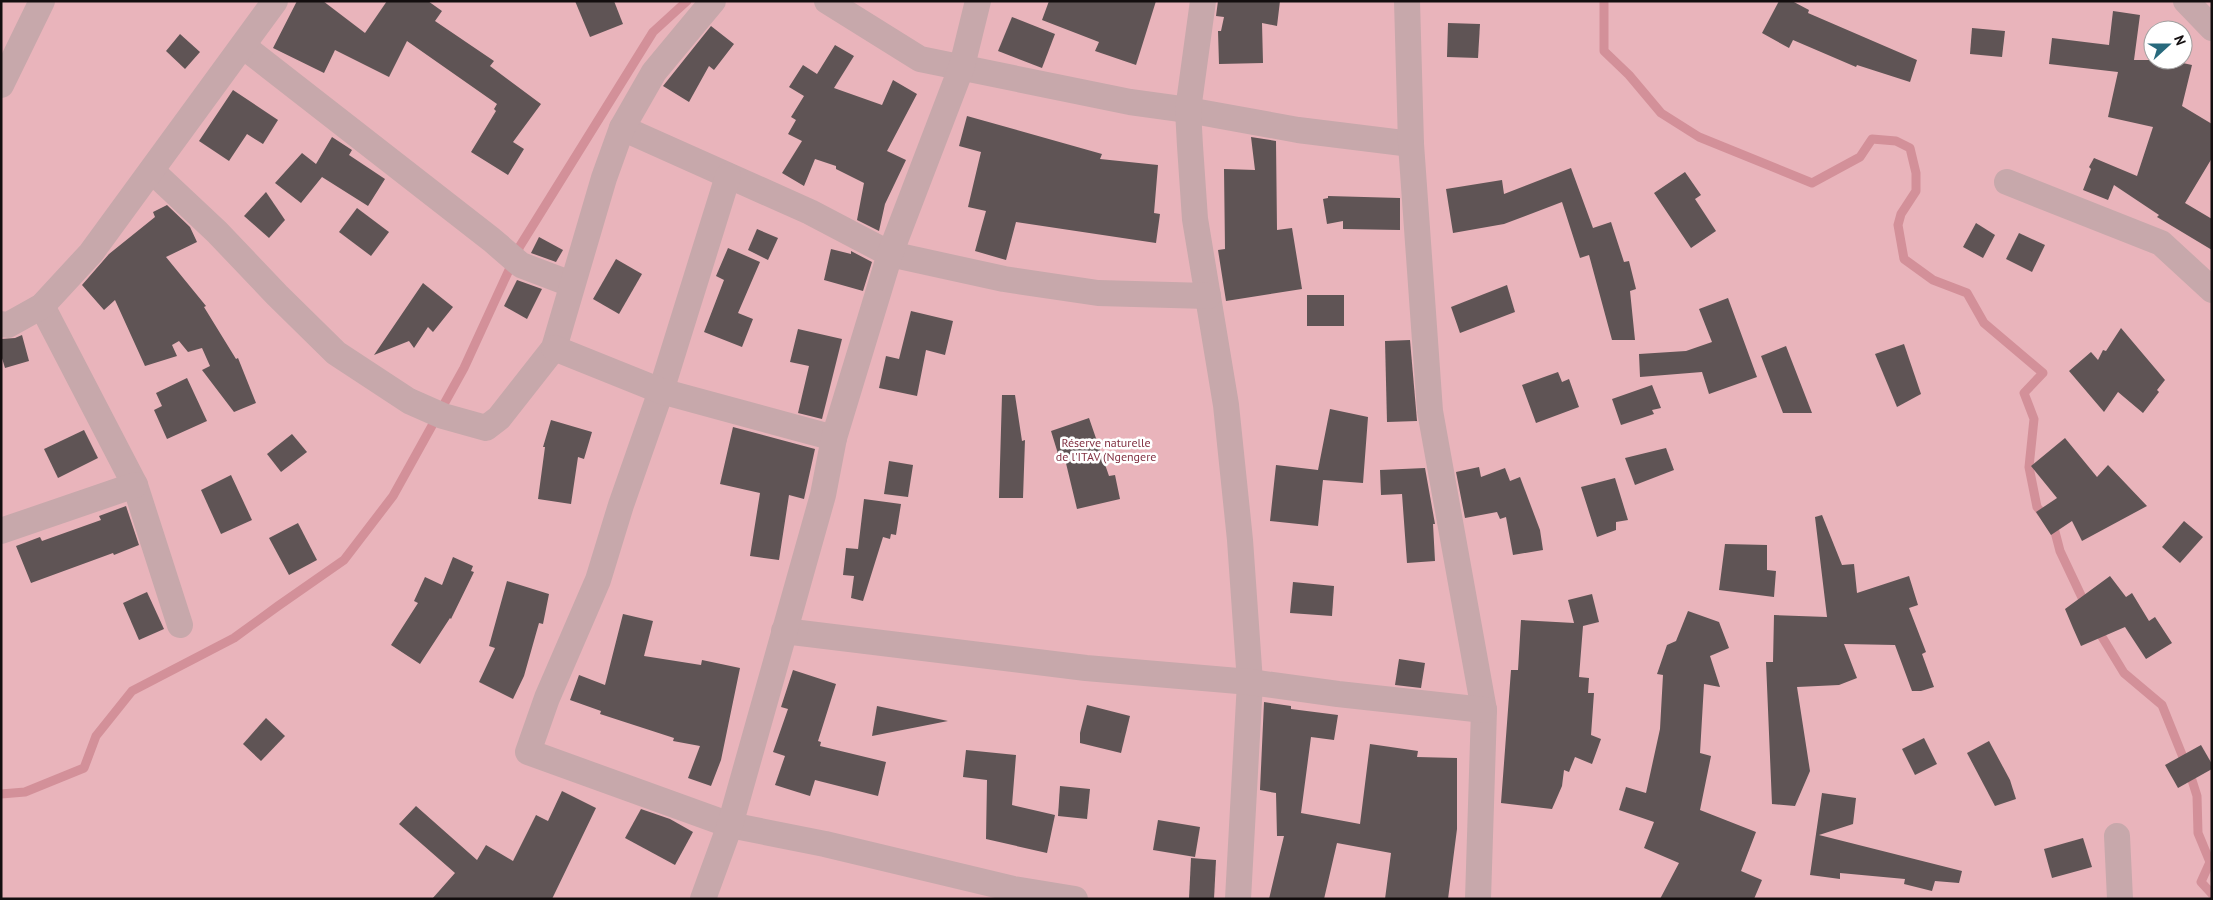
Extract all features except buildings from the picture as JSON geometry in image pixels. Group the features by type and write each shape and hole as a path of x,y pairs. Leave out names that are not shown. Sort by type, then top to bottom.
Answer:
{"street":[{"path":"1,85 42,1"},
{"path":"1,324 8,325 42,306 91,253 275,1"},
{"path":"152,171 217,232 336,353 409,400 443,416 486,428 499,418 554,348 571,284 604,178 622,128 654,72 713,1"},
{"path":"827,1 920,59 962,66 1087,94 1298,130 1411,144"},
{"path":"703,899 730,825 823,496 834,438 890,254 962,66 978,1"},
{"path":"1203,1 1188,110 1195,219 1226,405 1240,540 1250,682 1238,899"},
{"path":"1407,1 1411,144 1430,411 1484,710 1478,899"},
{"path":"2186,1 2212,28"},
{"path":"243,46 492,240 521,265 571,284"},
{"path":"622,128 810,212 890,254 1004,279 1098,293 1208,296"},
{"path":"728,176 661,392 621,505 598,580 548,698 528,752 730,825 825,844 1014,889 1075,899"},
{"path":"2007,182 2161,243 2212,290"},
{"path":"42,306 135,485 180,625"},
{"path":"554,348 661,392 834,438"},
{"path":"1,531 135,485"},
{"path":"784,631 1086,668 1250,682 1484,710"},
{"path":"2117,836 2120,899"}],"green space":[{"name":"Réserve naturelle de l'ITAV (Ngengere","path":"1,1 2212,1 2212,899 1,899"}],"waterway":[{"path":"1,794 25,792 84,768 96,736 132,691 234,638 344,560 393,496 464,368 520,246 653,32 687,1"},
{"path":"1604,1 1604,51 1629,75 1661,113 1699,137 1812,183 1860,157 1872,139 1896,141 1910,148 1916,173 1916,191 1901,214 1898,225 1904,259 1933,280 1967,293 1984,323 2043,373 2024,393 2034,419 2029,467 2037,507 2054,528 2060,551 2086,606"},
{"path":"2096,627 2124,673 2162,705 2197,796 2198,833 2210,862 2201,882 2212,894"}]}
